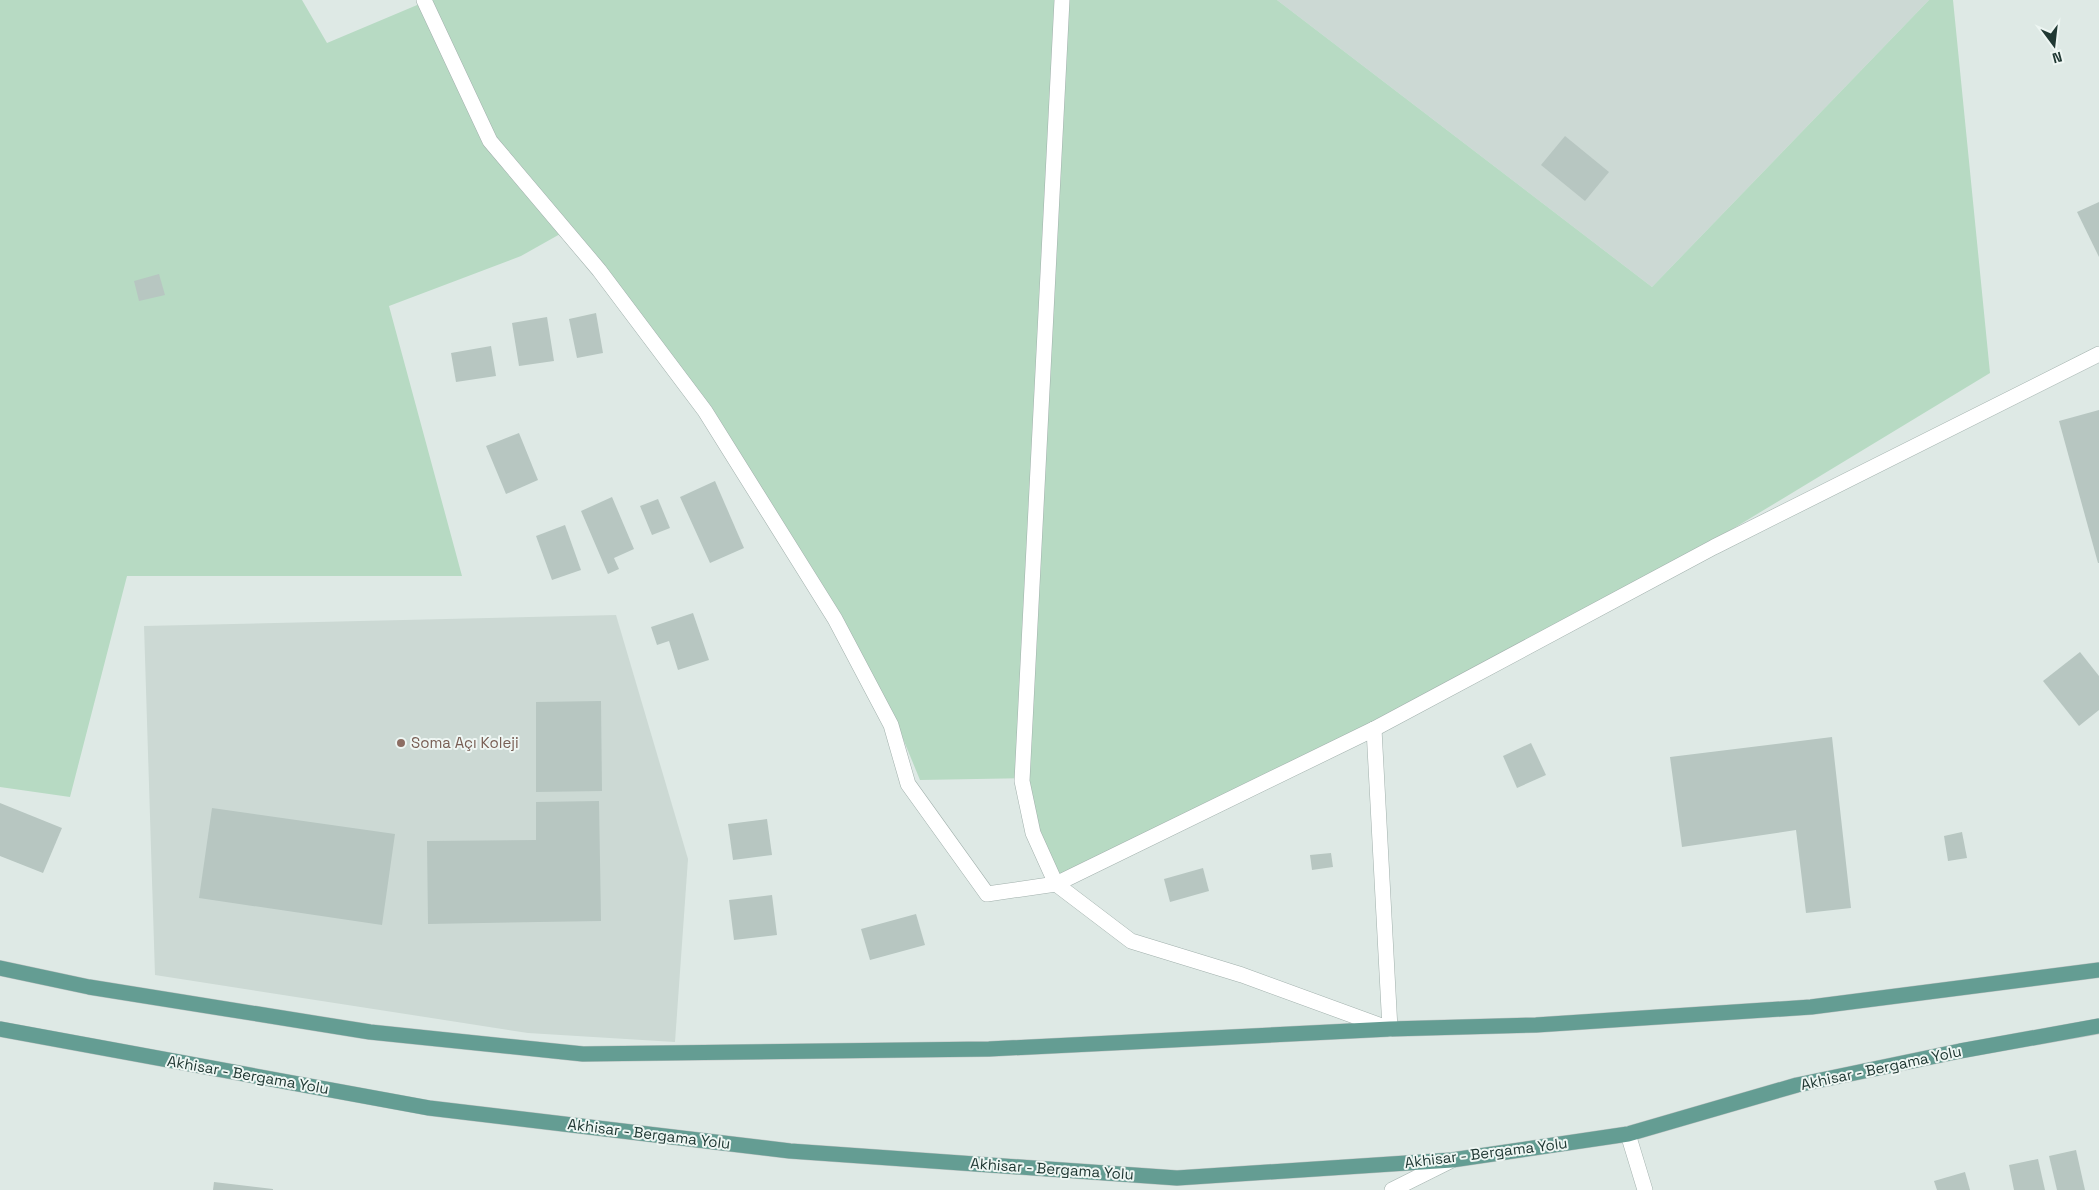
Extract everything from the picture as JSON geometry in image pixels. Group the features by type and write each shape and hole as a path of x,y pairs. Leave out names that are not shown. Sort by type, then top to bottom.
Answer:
{"main road":[{"path":"0,968 89,987 370,1032 584,1054 989,1049 1390,1028 1536,1025 1811,1007 2099,970"},
{"name":"Akhisar - Bergama Yolu","path":"0,1029 429,1108 790,1151 1177,1178 1452,1160 1628,1134 1797,1085 1960,1051 2099,1026"}],"street":[{"path":"424,0 490,141 599,270 705,411 830,610 891,725 908,784 987,894 1056,884 1374,729 1714,547 2099,354"},
{"path":"1062,0 1022,781 1032,833 1056,884 1131,941 1242,975 1390,1028 1374,729"},
{"path":"1628,1134 1645,1190"},
{"path":"1392,1190 1452,1160"}],"shaded area":[{"path":"1277,0 1929,0 1652,287"},
{"name":"Soma Açı Koleji","path":"616,615 688,859 675,1042 528,1033 155,975 144,626"}],"green space":[{"path":"0,0 302,0 327,43 429,0 1277,0 1652,287 1929,0 1953,0 1990,373 1711,542 1370,725 1059,876 1040,830 1029,778 920,780 897,724 840,617 569,229 521,256 389,306 462,576 127,576 70,797 0,787"}],"building":[{"path":"1565,136 1609,172 1585,201 1541,165"},
{"path":"2099,202 2099,257 2077,212"},
{"path":"159,274 165,295 139,301 134,281"},
{"path":"596,313 603,353 577,358 569,319"},
{"path":"547,317 554,361 519,366 512,323"},
{"path":"491,346 496,376 456,382 451,353"},
{"path":"2099,410 2099,563 2098,563 2059,421"},
{"path":"519,433 538,480 506,494 486,446"},
{"path":"715,481 744,548 710,563 680,497"},
{"path":"612,497 634,549 614,558 619,569 608,574 581,511"},
{"path":"658,499 670,528 652,535 640,506"},
{"path":"565,525 581,570 552,580 536,536"},
{"path":"693,613 709,660 678,670 669,641 657,645 651,627"},
{"path":"2080,652 2099,676 2099,710 2079,726 2043,681"},
{"path":"601,701 602,791 536,792 536,702"},
{"path":"1832,737 1851,908 1806,913 1796,830 1682,847 1670,757"},
{"path":"1531,743 1546,775 1517,788 1503,756"},
{"path":"599,801 601,921 428,924 427,841 536,840 536,802"},
{"path":"0,803 62,828 43,873 0,856"},
{"path":"212,808 395,834 382,925 199,898"},
{"path":"767,819 772,855 733,860 728,824"},
{"path":"1962,832 1967,858 1948,861 1944,836"},
{"path":"1331,853 1333,867 1312,870 1310,855"},
{"path":"1203,868 1209,891 1170,902 1164,879"},
{"path":"772,895 777,935 734,940 729,900"},
{"path":"916,914 925,945 870,960 861,929"},
{"path":"2076,1150 2085,1190 2057,1190 2049,1156"},
{"path":"2038,1159 2045,1190 2014,1190 2009,1165"},
{"path":"1965,1172 1970,1190 1937,1190 1934,1181"},
{"path":"214,1182 273,1189 273,1190 213,1190"}],"place":[{"name":"Soma Açı Koleji","path":"401,743"}]}
